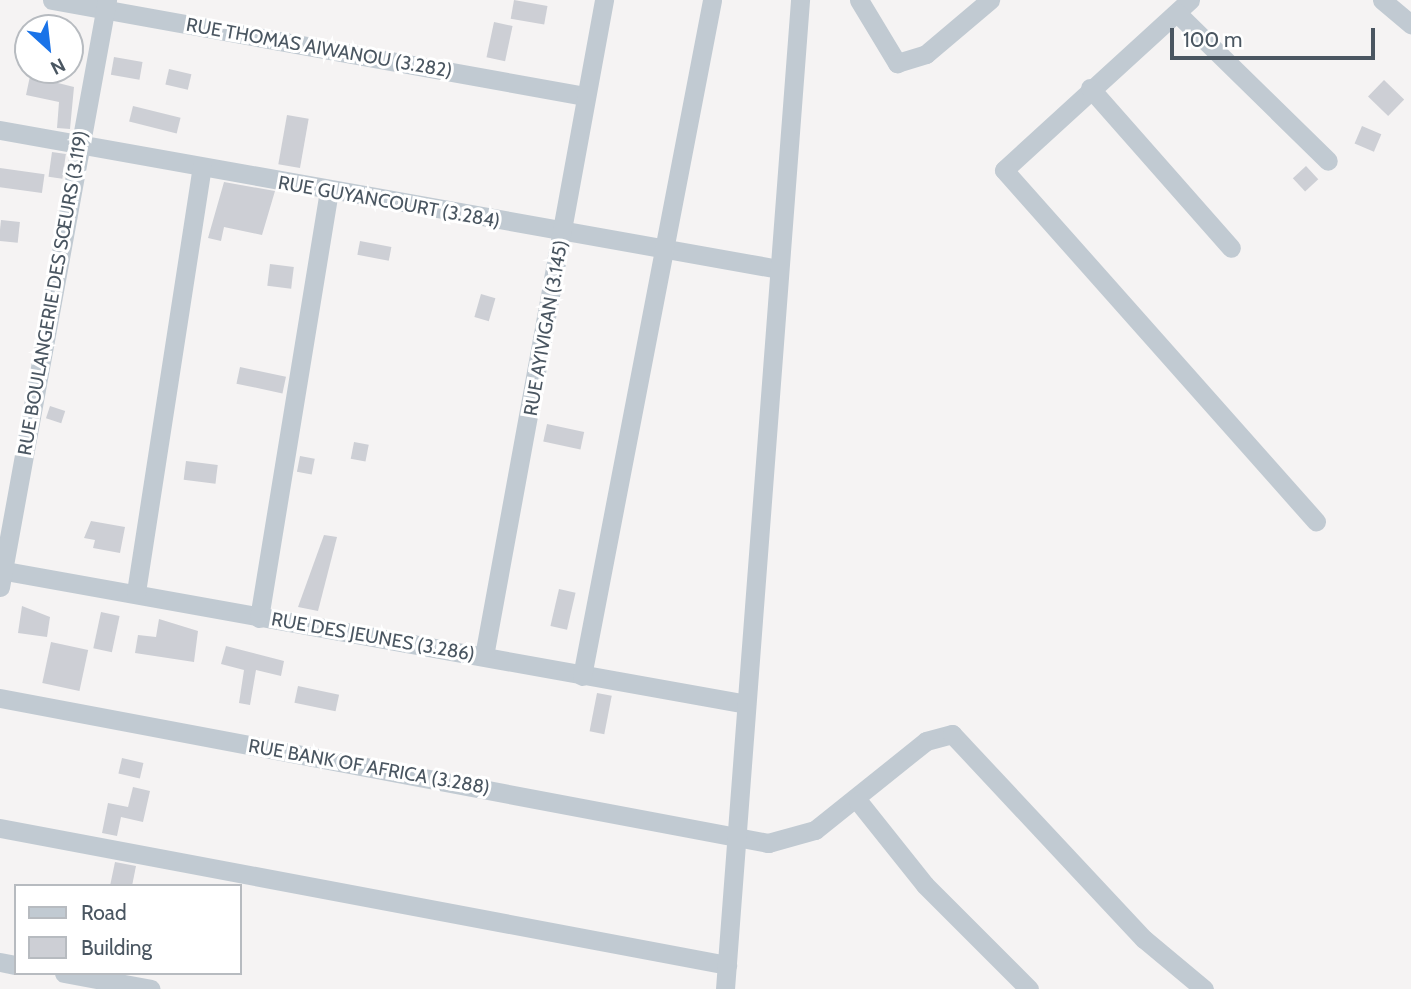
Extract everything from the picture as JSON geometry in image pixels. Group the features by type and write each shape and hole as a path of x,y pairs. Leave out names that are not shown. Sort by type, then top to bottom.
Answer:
{"street":[{"name":"RUE THOMAS AIWANOU (3.282)","path":"52,0 106,5 585,96"},
{"name":"RUE AYIVIGAN (3.145)","path":"484,656 604,0"},
{"path":"582,676 712,0"},
{"path":"725,989 800,0"},
{"path":"859,0 897,63 926,54 990,0"},
{"path":"1382,0 1411,24"},
{"name":"RUE BOULANGERIE DES SŒURS (3.119)","path":"1,576 106,5"},
{"path":"1316,521 1004,170 1090,88 1183,7 1328,160"},
{"path":"1090,88 1231,248"},
{"name":"RUE GUYANCOURT (3.284)","path":"0,130 563,234 779,269"},
{"path":"136,592 202,167"},
{"path":"259,618 329,191"},
{"name":"RUE DES JEUNES (3.286)","path":"1,576 136,592 259,618 746,704"},
{"name":"RUE BANK OF AFRICA (3.288)","path":"0,698 738,833 768,844 790,840 858,801 926,741 952,734 1144,939 1204,989"},
{"path":"858,801 925,885 1029,989"},
{"path":"0,828 727,965"},
{"path":"75,975 151,989"}],"building":[{"path":"514,0 547,6 544,25 511,19"},
{"path":"494,22 513,26 505,61 487,57"},
{"path":"114,57 143,62 139,80 111,75"},
{"path":"169,69 191,74 188,90 165,85"},
{"path":"1384,80 1404,99 1388,116 1368,97"},
{"path":"28,84 62,84 74,87 70,129 57,128 59,102 26,95"},
{"path":"133,106 181,118 177,133 129,122"},
{"path":"287,115 309,119 300,168 278,164"},
{"path":"1362,126 1381,134 1374,152 1355,143"},
{"path":"52,152 66,154 62,179 49,177"},
{"path":"1306,166 1318,179 1305,191 1293,178"},
{"path":"0,168 45,174 42,193 0,187"},
{"path":"224,182 275,191 262,235 224,227 221,241 208,238"},
{"path":"1,220 20,222 18,243 0,241"},
{"path":"360,241 391,247 389,261 357,255"},
{"path":"270,264 294,267 291,289 267,286"},
{"path":"481,294 495,298 489,321 474,317"},
{"path":"240,367 286,377 282,393 236,384"},
{"path":"50,406 65,411 61,423 46,418"},
{"path":"547,424 584,432 580,450 543,442"},
{"path":"354,442 369,445 365,462 351,459"},
{"path":"300,456 315,459 312,475 297,472"},
{"path":"186,461 218,465 215,484 184,480"},
{"path":"91,521 125,527 120,553 93,548 95,540 84,538"},
{"path":"324,535 337,537 318,611 298,607"},
{"path":"559,589 576,593 567,630 550,626"},
{"path":"22,606 50,617 47,637 18,633"},
{"path":"101,612 120,616 112,652 93,648"},
{"path":"159,619 198,631 194,662 135,653 138,635 156,637"},
{"path":"51,642 88,650 79,691 42,683"},
{"path":"226,646 284,661 281,676 256,670 250,705 239,703 244,670 221,664"},
{"path":"298,686 339,695 336,711 294,703"},
{"path":"597,693 612,696 604,734 590,731"},
{"path":"122,758 143,763 140,779 118,774"},
{"path":"133,787 150,791 143,822 121,817 117,836 102,833 108,803 128,807"},
{"path":"115,862 136,866 132,884 110,884"}]}
